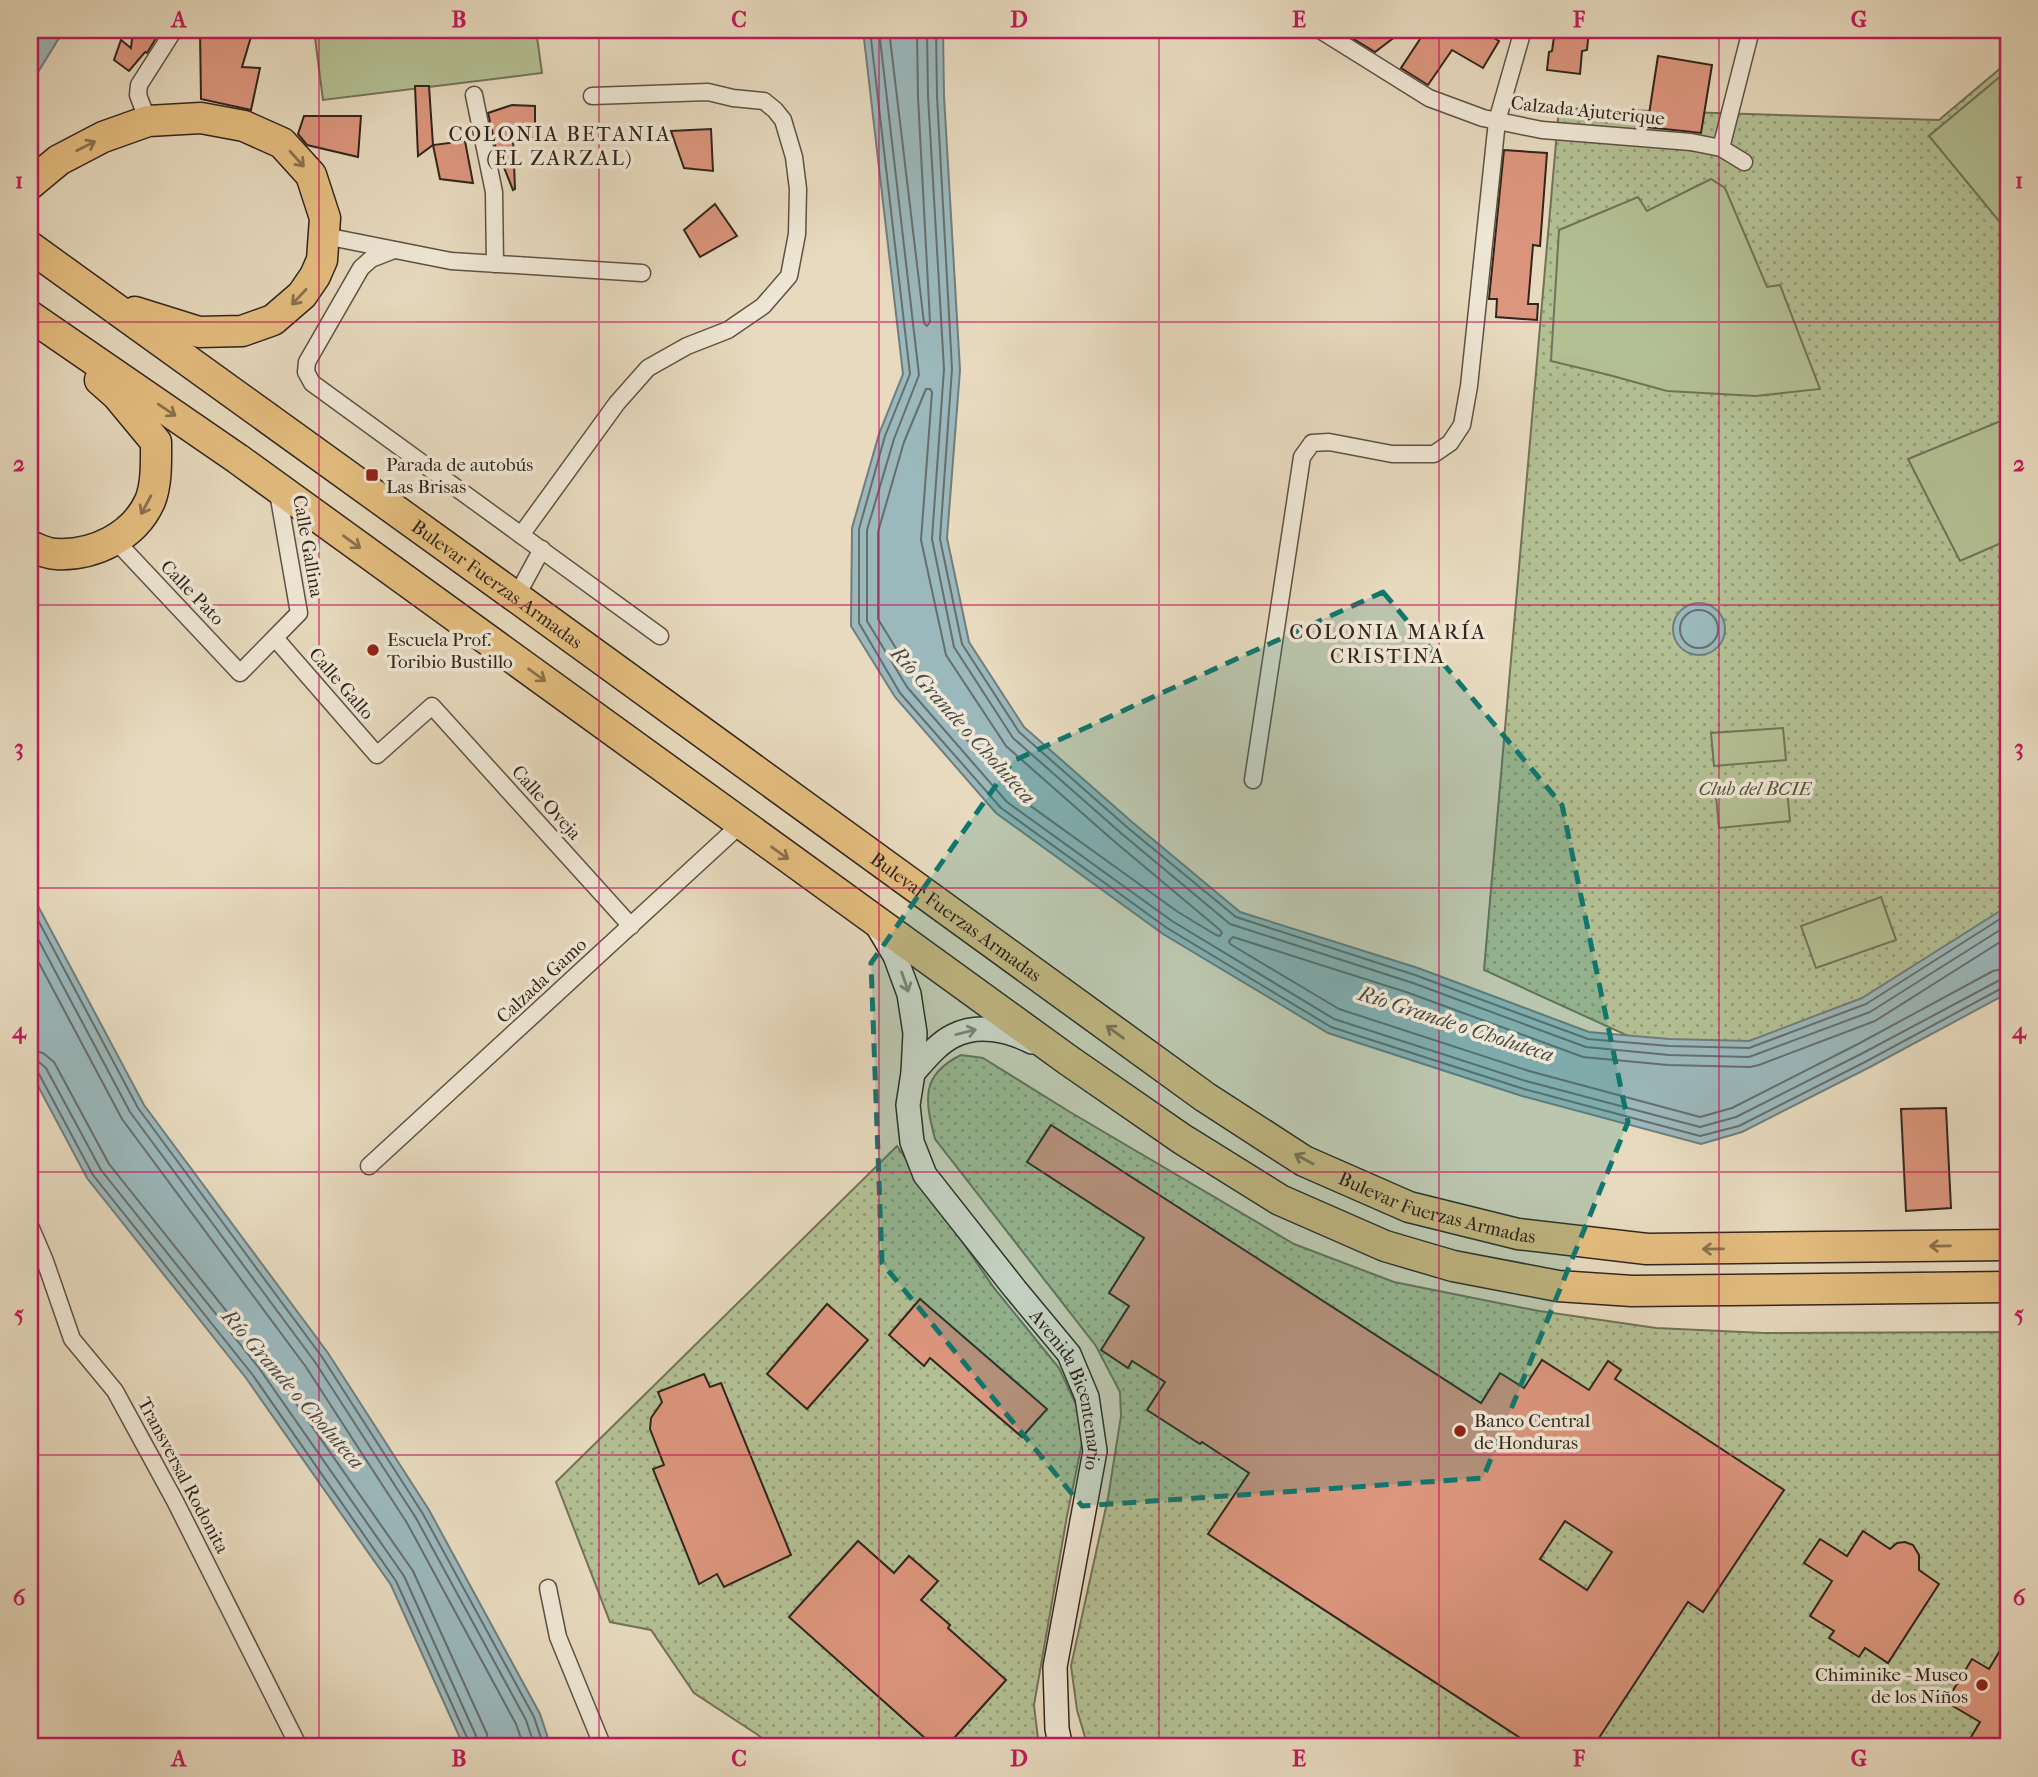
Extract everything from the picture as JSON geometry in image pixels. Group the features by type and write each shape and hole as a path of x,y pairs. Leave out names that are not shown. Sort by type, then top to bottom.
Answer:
{"highway":[{"path":"30,184 58,159 103,137 148,121 201,118 244,126 282,143 311,175 325,218 322,260 302,295 273,320 242,331 199,331 111,304"},
{"name":"Bulevar Fuerzas Armadas","path":"32,248 1205,1097 1304,1161 1409,1207 1518,1234 1647,1249 2008,1245"},
{"path":"30,316 277,487 1068,1060 1182,1139 1280,1200 1385,1246 1453,1266 1558,1286 1632,1291 2007,1287"},
{"path":"30,322 117,395 156,442 156,469 150,501 134,524 115,540 87,552 64,554 53,554 30,546"}],"street":[{"path":"148,121 138,95 139,85 174,30"},
{"name":"Calzada Ajuterique","path":"1320,30 1429,98 1483,118 1542,130 1691,142 1721,148 1744,162"},
{"path":"1253,780 1302,457 1312,443 1329,442 1392,454 1434,454 1450,443 1462,425 1469,386 1497,121 1523,30"},
{"path":"1721,148 1751,30"},
{"path":"521,535 617,403 648,368 687,346 728,330 763,306 789,276 797,234 798,189 794,157 783,121 764,101 708,92 592,96"},
{"path":"474,95 494,192 495,264"},
{"path":"325,236 451,261 642,273"},
{"path":"394,250 371,259 360,268 307,362 306,372 312,383 660,636"},
{"name":"Calle Gallina","path":"240,673 299,613 277,487"},
{"name":"Calle Pato","path":"115,540 240,673"},
{"path":"516,597 542,550"},
{"name":"Calle Gallo","path":"275,638 377,755 432,706"},
{"name":"Calle Oveja","path":"432,706 631,926"},
{"name":"Calzada Gamo","path":"369,1166 741,824"},
{"name":"Avenida Bicentenario","path":"874,922 895,956 909,994 915,1033 908,1105 912,1142 925,1175 1014,1289 1069,1354 1087,1397 1094,1451 1055,1667 1061,1747"},
{"path":"913,1073 934,1050 953,1036 976,1030 999,1030 1020,1036 1068,1060"},
{"name":"Transversal Rodonita","path":"30,1226 72,1339 115,1391 175,1501 299,1747"},
{"path":"548,1588 558,1637 603,1747"}],"highlighted area":[{"path":"1383,592 1562,805 1628,1122 1483,1478 1082,1506 882,1263 871,963 1013,761"}],"green space":[{"path":"314,30 536,30 542,73 323,100"},
{"name":"Club del BCIE","path":"2008,62 2008,930 1866,1019 1672,1056 1484,970 1559,108 1939,120"},
{"path":"2008,70 2008,232 1929,136"},
{"path":"1711,179 1725,188 1767,287 1780,285 1820,389 1756,396 1667,391 1551,361 1559,230 1638,197 1647,211"},
{"path":"2008,418 2008,540 1960,561 1908,459"},
{"path":"1783,728 1786,760 1714,766 1711,733"},
{"path":"1787,789 1790,821 1719,828 1716,796"},
{"path":"1881,897 1896,940 1816,968 1801,926"},
{"path":"961,1055 983,1058 1294,1244 1394,1282 1539,1311 1656,1328 1764,1333 2008,1332 2008,1747 1088,1747 1077,1710 1071,1666 1108,1498 1121,1416 1120,1392 1096,1346 935,1139 928,1101 932,1080 938,1071"},
{"path":"897,1146 994,1288 1059,1368 1079,1411 1082,1443 1034,1705 1039,1747 946,1747 1006,1680 969,1647 936,1641 950,1625 921,1600 937,1581 909,1556 894,1573 858,1541 790,1617 935,1747 773,1747 694,1693 651,1630 610,1622 556,1482"}],"water":[{"path":"30,30 64,30 30,85"},
{"name":"Río Grande o Choluteca","path":"863,30 943,30 944,96 960,370 947,538 969,642 1024,727 1132,822 1240,912 1418,968 1589,1032 1669,1039 1749,1041 1862,998 2008,906 2008,993 1742,1132 1701,1144 1522,1096 1328,1033 1163,934 996,813 895,697 851,626 852,528 879,434 903,374"},
{"path":"1699,603 1709,605 1717,611 1723,619 1723,639 1717,647 1709,653 1699,655 1689,653 1681,647 1675,639 1673,629 1675,619 1681,611 1689,605"},
{"name":"Río Grande o Choluteca","path":"30,891 144,1105 328,1353 429,1510 540,1714 551,1747 464,1747 391,1585 246,1378 87,1178 30,1071"}],"building":[{"path":"133,30 161,30 147,53 145,52 129,71 114,60 121,40 131,48"},
{"path":"200,30 253,30 242,67 260,68 251,110 201,99"},
{"path":"1339,30 1404,30 1375,52"},
{"path":"1426,30 1480,30 1499,41 1483,68 1452,50 1428,85 1401,68"},
{"path":"1555,30 1589,30 1587,50 1582,51 1580,74 1547,70"},
{"path":"1658,56 1712,65 1701,133 1647,127"},
{"path":"415,86 429,86 433,145 418,156"},
{"path":"512,105 535,106 535,138 513,137 513,190 495,145 488,113"},
{"path":"304,116 361,116 358,157 307,145 298,134"},
{"path":"711,129 713,171 684,168 671,131"},
{"path":"465,141 473,183 440,179 433,145"},
{"path":"1504,150 1547,153 1540,246 1533,245 1528,304 1538,304 1537,320 1496,317 1497,299 1489,299"},
{"path":"715,204 737,236 700,257 684,230"},
{"path":"1946,1108 1951,1208 1906,1211 1901,1109"},
{"name":"Banco Central de Honduras","path":"1051,1125 1481,1403 1500,1373 1524,1388 1542,1360 1589,1390 1608,1361 1621,1370 1615,1379 1784,1490 1703,1612 1688,1602 1593,1747 1534,1747 1208,1534 1249,1473 1147,1410 1165,1382 1132,1361 1128,1368 1101,1350 1129,1306 1109,1293 1144,1238 1027,1162","holes":["1565,1521 1612,1552 1587,1590 1540,1559"]},
{"path":"920,1299 1047,1409 1022,1437 930,1358 924,1366 889,1335"},
{"path":"827,1304 868,1340 807,1409 767,1374"},
{"path":"704,1374 710,1387 721,1383 791,1555 724,1587 717,1574 699,1584 653,1469 664,1465 650,1429 651,1418 662,1402 658,1392"},
{"path":"1863,1531 1890,1549 1897,1543 1913,1545 1919,1555 1919,1570 1939,1584 1888,1663 1865,1648 1859,1657 1829,1638 1834,1631 1810,1616 1832,1581 1804,1563 1820,1539 1847,1556"},
{"path":"858,1541 894,1573 909,1556 938,1581 921,1600 1006,1680 946,1747 935,1747 789,1617"},
{"name":"Chiminike - Museo de los Niños","path":"2008,1637 2008,1747 1965,1747 1980,1722 1946,1702 1972,1659 1989,1669"}],"place":[{"name":"Parada de autobús Las Brisas","path":"372,475"},
{"name":"Escuela Prof. Toribio Bustillo","path":"373,650"},
{"name":"Banco Central de Honduras","path":"1460,1431"},
{"name":"Chiminike - Museo de los Niños","path":"1982,1685"}],"district":[{"name":"COLONIA BETANIA (EL ZARZAL)","path":"560,146"},
{"name":"COLONIA MARÍA CRISTINA","path":"1388,644"}]}
